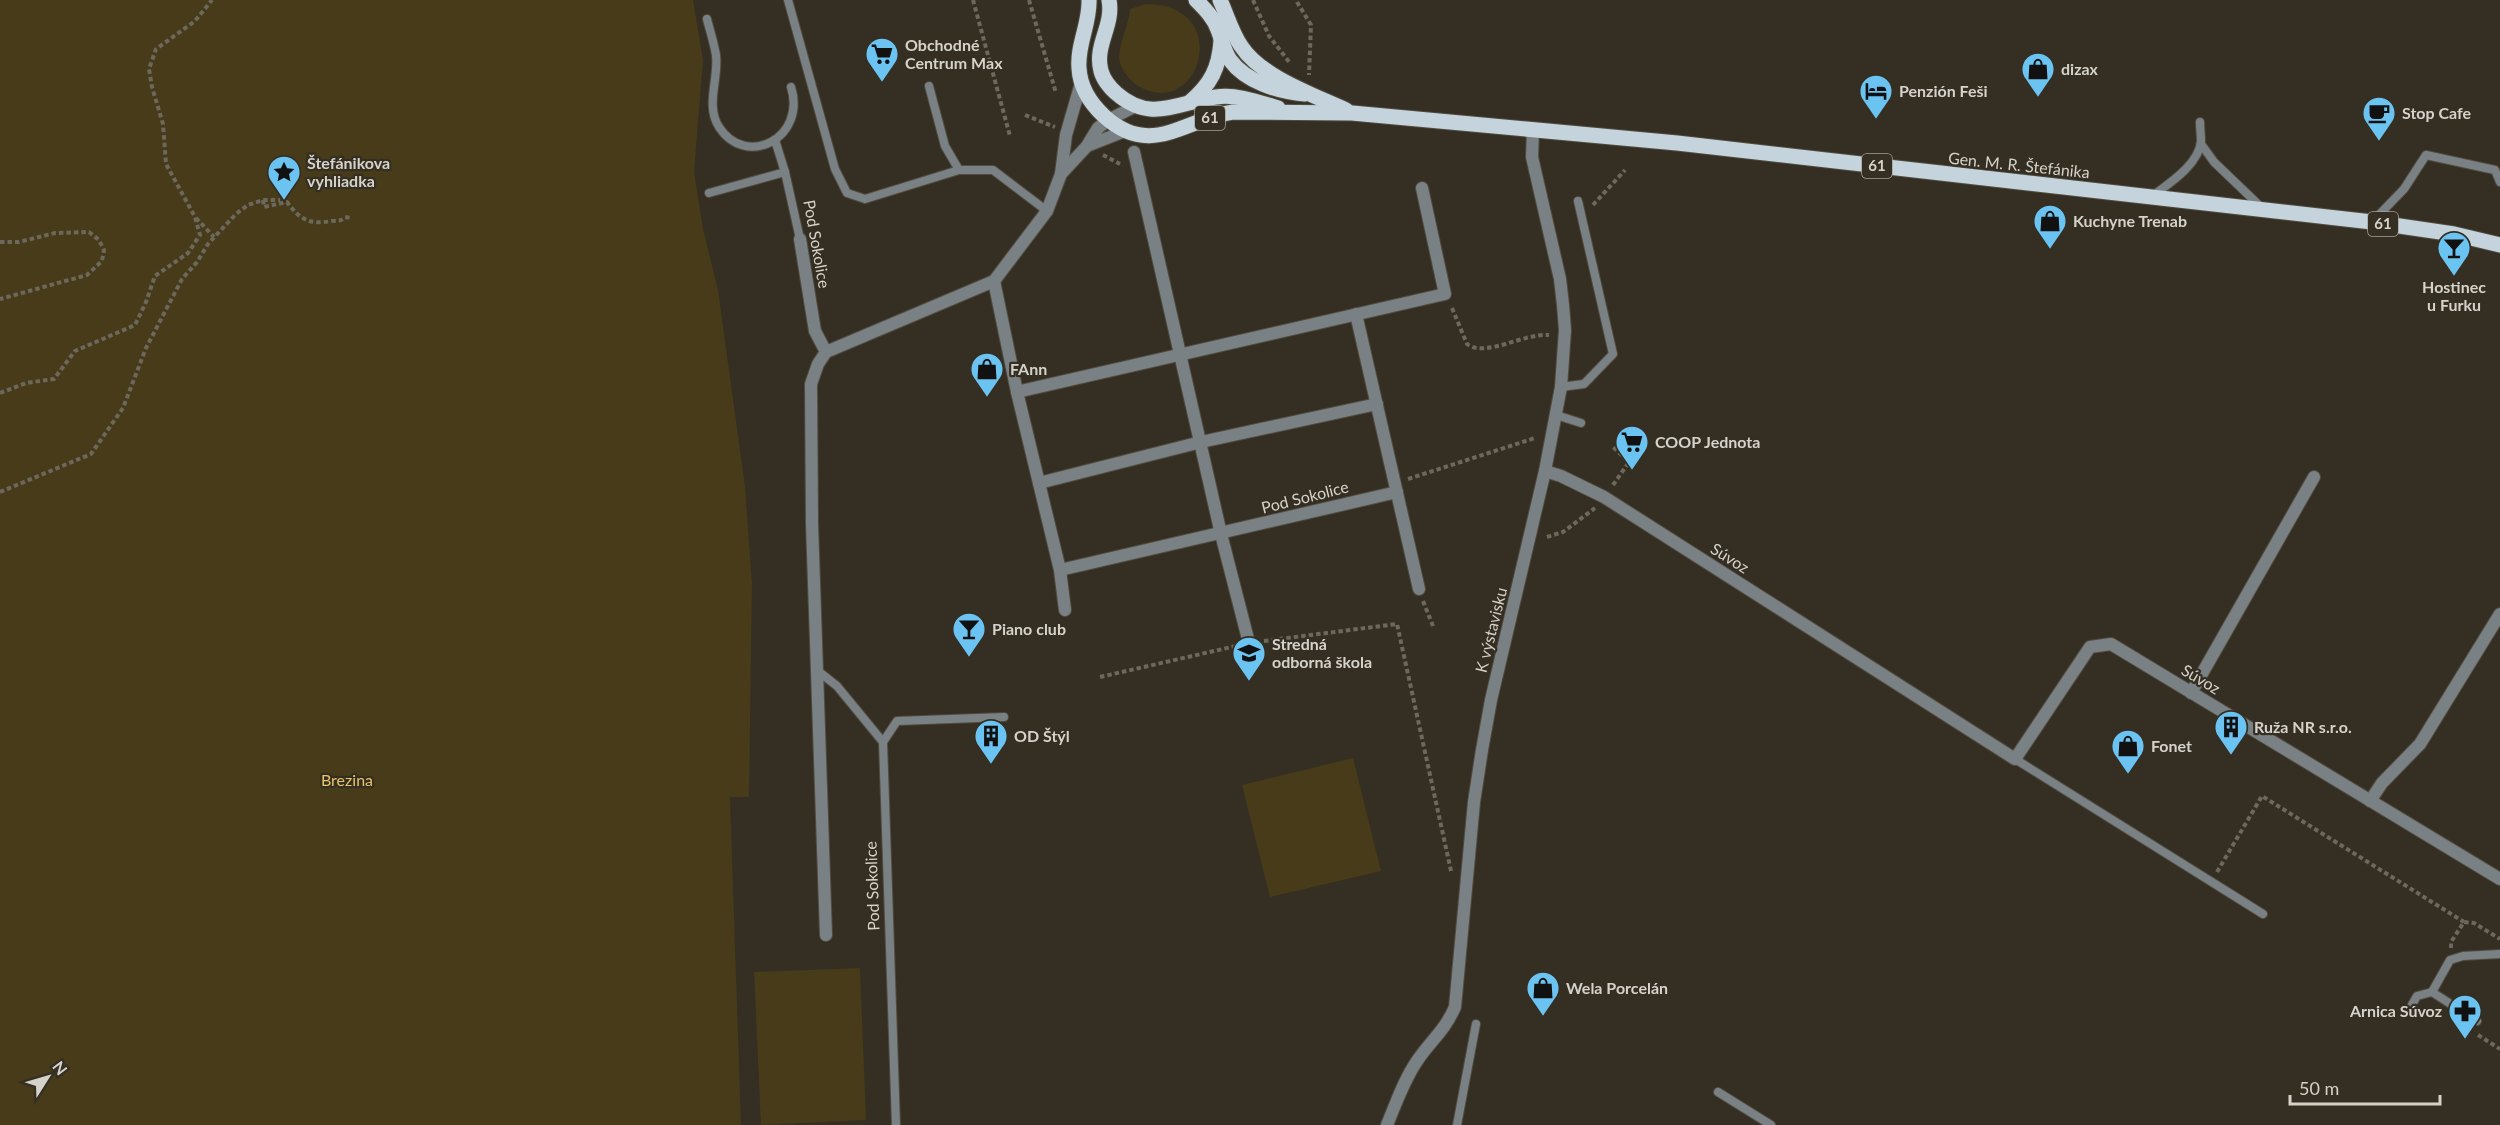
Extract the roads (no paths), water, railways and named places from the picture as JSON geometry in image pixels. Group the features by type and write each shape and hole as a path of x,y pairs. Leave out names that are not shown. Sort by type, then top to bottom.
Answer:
{"main road":[{"name":"61","path":"1089,0 1089,12 1079,58 1081,83 1096,109 1108,120 1125,130 1138,134 1156,135 1174,132 1217,114 1233,112 1352,113 1533,130"},
{"name":"61","path":"1196,0 1208,11 1218,27 1221,42 1230,60 1240,70 1260,83 1285,93 1314,95"},
{"name":"61","path":"1187,104 1204,90 1219,64 1221,42 1219,0"},
{"name":"61","path":"1219,0 1240,45 1253,61 1267,71 1352,113"},
{"name":"61","path":"1085,32 1096,16 1111,1"},
{"name":"61","path":"1111,1 1111,16 1102,39 1099,56 1102,73 1111,88 1124,100 1153,110 1171,109 1216,97 1239,97 1299,113"},
{"name":"Gen. M. R. Štefánika","path":"1533,130 1677,143 2372,222 2454,234 2500,244"}],"street":[{"path":"826,935 812,524 811,384 818,364 826,352 994,281 1047,211 1061,174 1066,135 1081,83"},
{"path":"1061,174 1087,146 1098,128 1108,120 1136,106"},
{"path":"1087,146 1125,130"},
{"name":"K výstavisku","path":"1387,1125 1409,1075 1418,1060 1448,1024 1455,1007 1474,802 1482,750 1491,700 1545,471 1561,387 1565,330 1562,296 1532,157 1533,130"},
{"path":"1134,152 1221,534 1249,643"},
{"path":"1017,392 1445,294 1422,188"},
{"name":"Pod Sokolice","path":"800,239 815,331 826,352"},
{"path":"994,281 1017,392 1060,570 1065,610"},
{"path":"1356,314 1419,589"},
{"path":"1039,483 1201,442 1377,404"},
{"name":"Súvoz","path":"1545,471 1562,476 1604,497 2015,759 2090,647 2111,644 2500,879"},
{"path":"2191,693 2314,477"},
{"name":"Pod Sokolice","path":"1060,570 1221,534 1396,487"},
{"path":"2370,801 2382,783 2420,744 2500,614"}],"lane":[{"path":"788,0 835,169 847,193 865,199 960,170 993,170 1047,211"},
{"path":"707,19 716,54 712,106 718,127 734,141 755,146 775,140 789,126 793,116 795,106 791,87"},
{"path":"929,86 945,146 960,170"},
{"path":"2151,197 2183,173 2201,144 2200,122"},
{"name":"Pod Sokolice","path":"775,140 785,172 800,239"},
{"path":"2201,144 2218,166 2265,210"},
{"path":"2372,222 2404,189 2426,155 2495,170 2500,182"},
{"path":"709,193 785,172"},
{"path":"1561,387 1584,384 1613,354 1578,201"},
{"path":"1556,415 1581,423"},
{"path":"818,671 837,686 883,742 897,721 1004,717"},
{"name":"Pod Sokolice","path":"883,742 896,1125"},
{"name":"Súvoz","path":"2015,759 2263,914"},
{"path":"2409,1010 2417,996 2432,992 2450,960 2463,956 2500,954"},
{"path":"2432,992 2477,1021"},
{"path":"1457,1125 1476,1024"},
{"path":"1718,1092 1771,1125"}],"place":[{"name":"Obchodné Centrum Max","path":"882,83"},
{"name":"dizax","path":"2038,98"},
{"name":"Penzión Feši","path":"1876,120"},
{"name":"Stop Cafe","path":"2379,142"},
{"name":"Štefánikova vyhliadka","path":"284,201"},
{"name":"Kuchyne Trenab","path":"2050,250"},
{"name":"Hostinec u Furku","path":"2454,277"},
{"name":"FAnn","path":"987,398"},
{"name":"COOP Jednota","path":"1632,471"},
{"name":"Piano club","path":"969,658"},
{"name":"Stredná odborná škola","path":"1249,682"},
{"name":"Ruža NR s.r.o.","path":"2231,756"},
{"name":"OD Štýl","path":"991,765"},
{"name":"Fonet","path":"2128,775"},
{"name":"Wela Porcelán","path":"1543,1017"},
{"name":"Arnica Súvoz","path":"2465,1040"}],"park label":[{"name":"Brezina","path":"347,780"}]}
